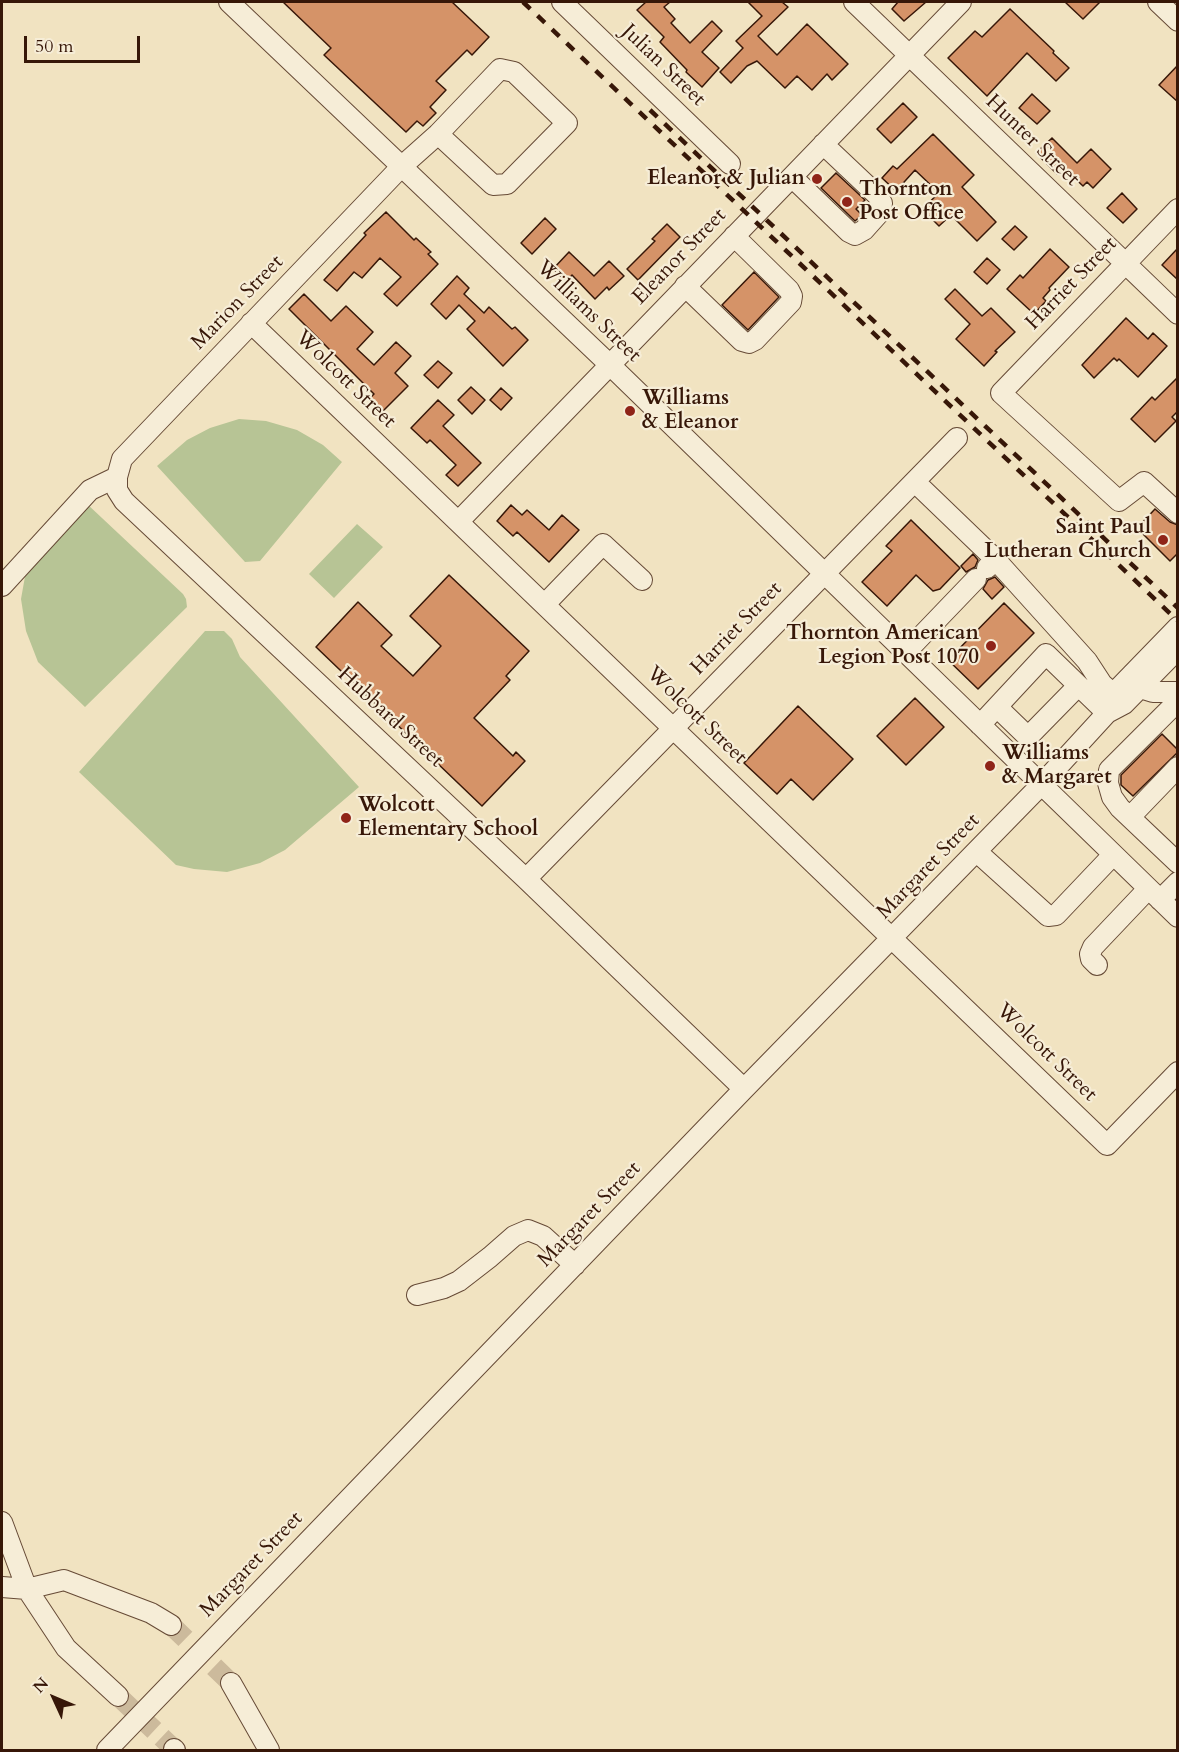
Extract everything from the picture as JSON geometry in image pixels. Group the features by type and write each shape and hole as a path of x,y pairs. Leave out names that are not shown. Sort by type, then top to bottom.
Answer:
{"street":[{"name":"Williams Street","path":"229,2 609,364 1178,917"},
{"name":"Julian Street","path":"562,2 730,164"},
{"name":"Hunter Street","path":"854,2 1178,314"},
{"name":"Eleanor Street","path":"459,521 961,2"},
{"path":"1158,2 1178,21"},
{"name":"Marion Street","path":"117,477 122,459 401,167 438,134 500,69 514,72 567,123 507,184 493,185 438,134"},
{"path":"792,177 849,232 855,234 864,230 881,211 882,203 878,195 823,144"},
{"name":"Harriet Street","path":"1178,209 1001,393 1119,501 1143,482 1178,513"},
{"path":"685,286 742,341 749,343 755,340 791,302 792,296 789,290 734,236"},
{"name":"Wolcott Street","path":"252,323 1107,1145 1178,1072"},
{"name":"Harriet Street","path":"526,879 957,438"},
{"path":"2,586 90,490 117,477"},
{"name":"Hubbard Street","path":"117,477 117,490 124,501 526,879 744,1089"},
{"path":"915,482 986,568 1087,661 1102,684 1119,699"},
{"path":"545,604 603,544 642,580"},
{"path":"906,653 986,568"},
{"name":"Margaret Street","path":"107,1750 744,1089 1041,785 1107,713 1178,627"},
{"path":"980,725 1046,654 1107,713"},
{"path":"1172,654 1177,695 1109,770 1108,783 1112,797 1178,863"},
{"name":"Margaret Street","path":"1119,699 1140,688 1172,654"},
{"path":"997,707 1028,737 1078,686"},
{"path":"1140,688 1177,695"},
{"path":"1130,817 1178,767"},
{"path":"977,852 1048,916 1056,915 1113,855"},
{"path":"1097,965 1091,959 1090,954 1093,947 1154,894 1178,882"},
{"path":"417,1295 444,1288 459,1281 514,1236 528,1230 543,1236 575,1265"},
{"path":"2,1522 27,1589 66,1648 118,1696"},
{"path":"2,1587 27,1589 64,1580 151,1613 171,1624"},
{"path":"231,1683 269,1750"}],"green space":[{"path":"239,419 266,421 297,430 323,445 342,462 260,561 245,562 157,466 187,440 210,428"},
{"path":"86,503 183,594 187,607 85,707 38,662 26,631 21,599 26,571"},
{"path":"357,524 383,547 334,598 309,574"},
{"path":"205,631 224,631 232,639 240,657 359,787 285,850 260,863 227,872 176,865 79,772"}],"building":[{"path":"283,2 452,2 489,37 472,55 467,50 436,81 446,90 430,107 436,113 423,126 417,121 406,132 324,55 331,48"},
{"path":"646,2 670,2 664,7 675,19 671,23 690,43 712,21 722,31 702,52 719,68 702,87 660,42 664,37 637,10"},
{"path":"748,2 782,2 788,7 758,36 777,55 807,24 848,64 832,80 827,74 812,90 797,76 785,88 757,61 747,66 731,83 720,72 743,48 736,41 762,16"},
{"path":"898,2 926,2 904,21 892,9"},
{"path":"1065,2 1100,2 1083,19"},
{"path":"1010,9 1069,68 1056,81 1027,53 987,96 948,58 975,31 982,37"},
{"path":"1178,65 1178,102 1159,85"},
{"path":"1032,94 1050,111 1037,124 1019,108"},
{"path":"903,103 917,117 891,143 877,129"},
{"path":"933,134 974,175 962,187 996,222 977,241 951,215 939,226 922,209 939,193 915,170 896,191 882,178 893,166 897,169"},
{"path":"1052,138 1077,163 1091,149 1111,169 1093,188 1087,182 1083,186 1063,167 1057,174 1036,153"},
{"name":"Thornton Post Office","path":"836,173 865,200 856,209 862,215 855,221 821,188"},
{"path":"1122,193 1137,209 1123,223 1107,208"},
{"path":"386,212 414,240 416,238 431,252 428,254 438,264 397,306 384,294 401,277 380,258 362,278 354,272 337,291 324,280 366,235 364,233"},
{"path":"545,218 556,229 532,254 521,243"},
{"path":"667,224 680,237 638,280 627,269 655,241 652,239"},
{"path":"1015,226 1027,237 1014,250 1002,239"},
{"path":"1178,248 1178,280 1162,265"},
{"path":"1050,249 1069,267 1049,288 1050,290 1043,298 1046,301 1034,314 1007,289 1020,275 1023,278"},
{"path":"569,252 594,276 609,261 624,276 609,290 607,287 595,299 572,275 567,282 553,269"},
{"path":"987,258 1000,270 987,284 974,272"},
{"path":"754,272 779,297 748,330 722,305"},
{"path":"457,276 469,288 464,294 484,313 489,307 512,329 515,327 528,340 503,366 467,329 475,321 459,305 446,319 431,304"},
{"path":"955,289 982,316 991,308 1015,332 995,351 997,352 984,366 956,339 970,324 945,299"},
{"path":"304,294 331,321 346,306 373,332 357,349 374,365 396,342 411,356 395,373 408,386 382,412 369,399 374,394 289,309"},
{"path":"1126,318 1148,339 1153,333 1167,346 1138,377 1119,359 1117,361 1114,358 1094,378 1082,365"},
{"path":"438,361 452,373 438,388 424,375"},
{"path":"1178,377 1178,411 1172,417 1176,421 1155,442 1131,419 1152,397 1155,400"},
{"path":"471,387 485,400 472,414 458,400"},
{"path":"501,388 512,398 501,410 490,400"},
{"path":"438,400 454,415 443,426 481,463 458,486 446,475 456,465 430,440 427,443 411,428"},
{"path":"511,505 522,515 527,510 549,530 562,515 579,530 549,562 517,532 513,536 497,521"},
{"name":"Saint Paul Lutheran Church","path":"1155,509 1170,522 1178,525 1178,553 1170,561 1137,528"},
{"path":"911,520 960,568 940,589 933,591 916,575 887,606 862,582 892,551 886,546"},
{"path":"973,554 978,560 975,567 966,572 961,566"},
{"path":"449,575 529,651 506,676 510,680 474,718 513,756 516,752 525,761 482,806 316,647 358,602 392,635 381,646 413,676 441,646 410,616"},
{"path":"995,577 1004,587 992,599 983,589 988,580"},
{"name":"Thornton American Legion Post 1070","path":"1004,603 1034,633 978,689 948,660"},
{"path":"915,698 944,727 906,765 877,736"},
{"path":"798,706 853,759 813,800 791,779 777,794 744,763"},
{"path":"1162,734 1178,752 1133,796 1121,785 1121,775"}],"tunnel":[{"path":"171,1625 231,1683"},
{"path":"118,1696 174,1749"}],"railway":[{"path":"523,2 1178,621"},
{"path":"650,110 1178,608"}],"place":[{"name":"Eleanor & Julian","path":"817,179"},
{"name":"Thornton Post Office","path":"847,202"},
{"name":"Williams & Eleanor","path":"630,411"},
{"name":"Saint Paul Lutheran Church","path":"1163,540"},
{"name":"Thornton American Legion Post 1070","path":"991,646"},
{"name":"Williams & Margaret","path":"990,766"},
{"name":"Wolcott Elementary School","path":"346,818"}]}
